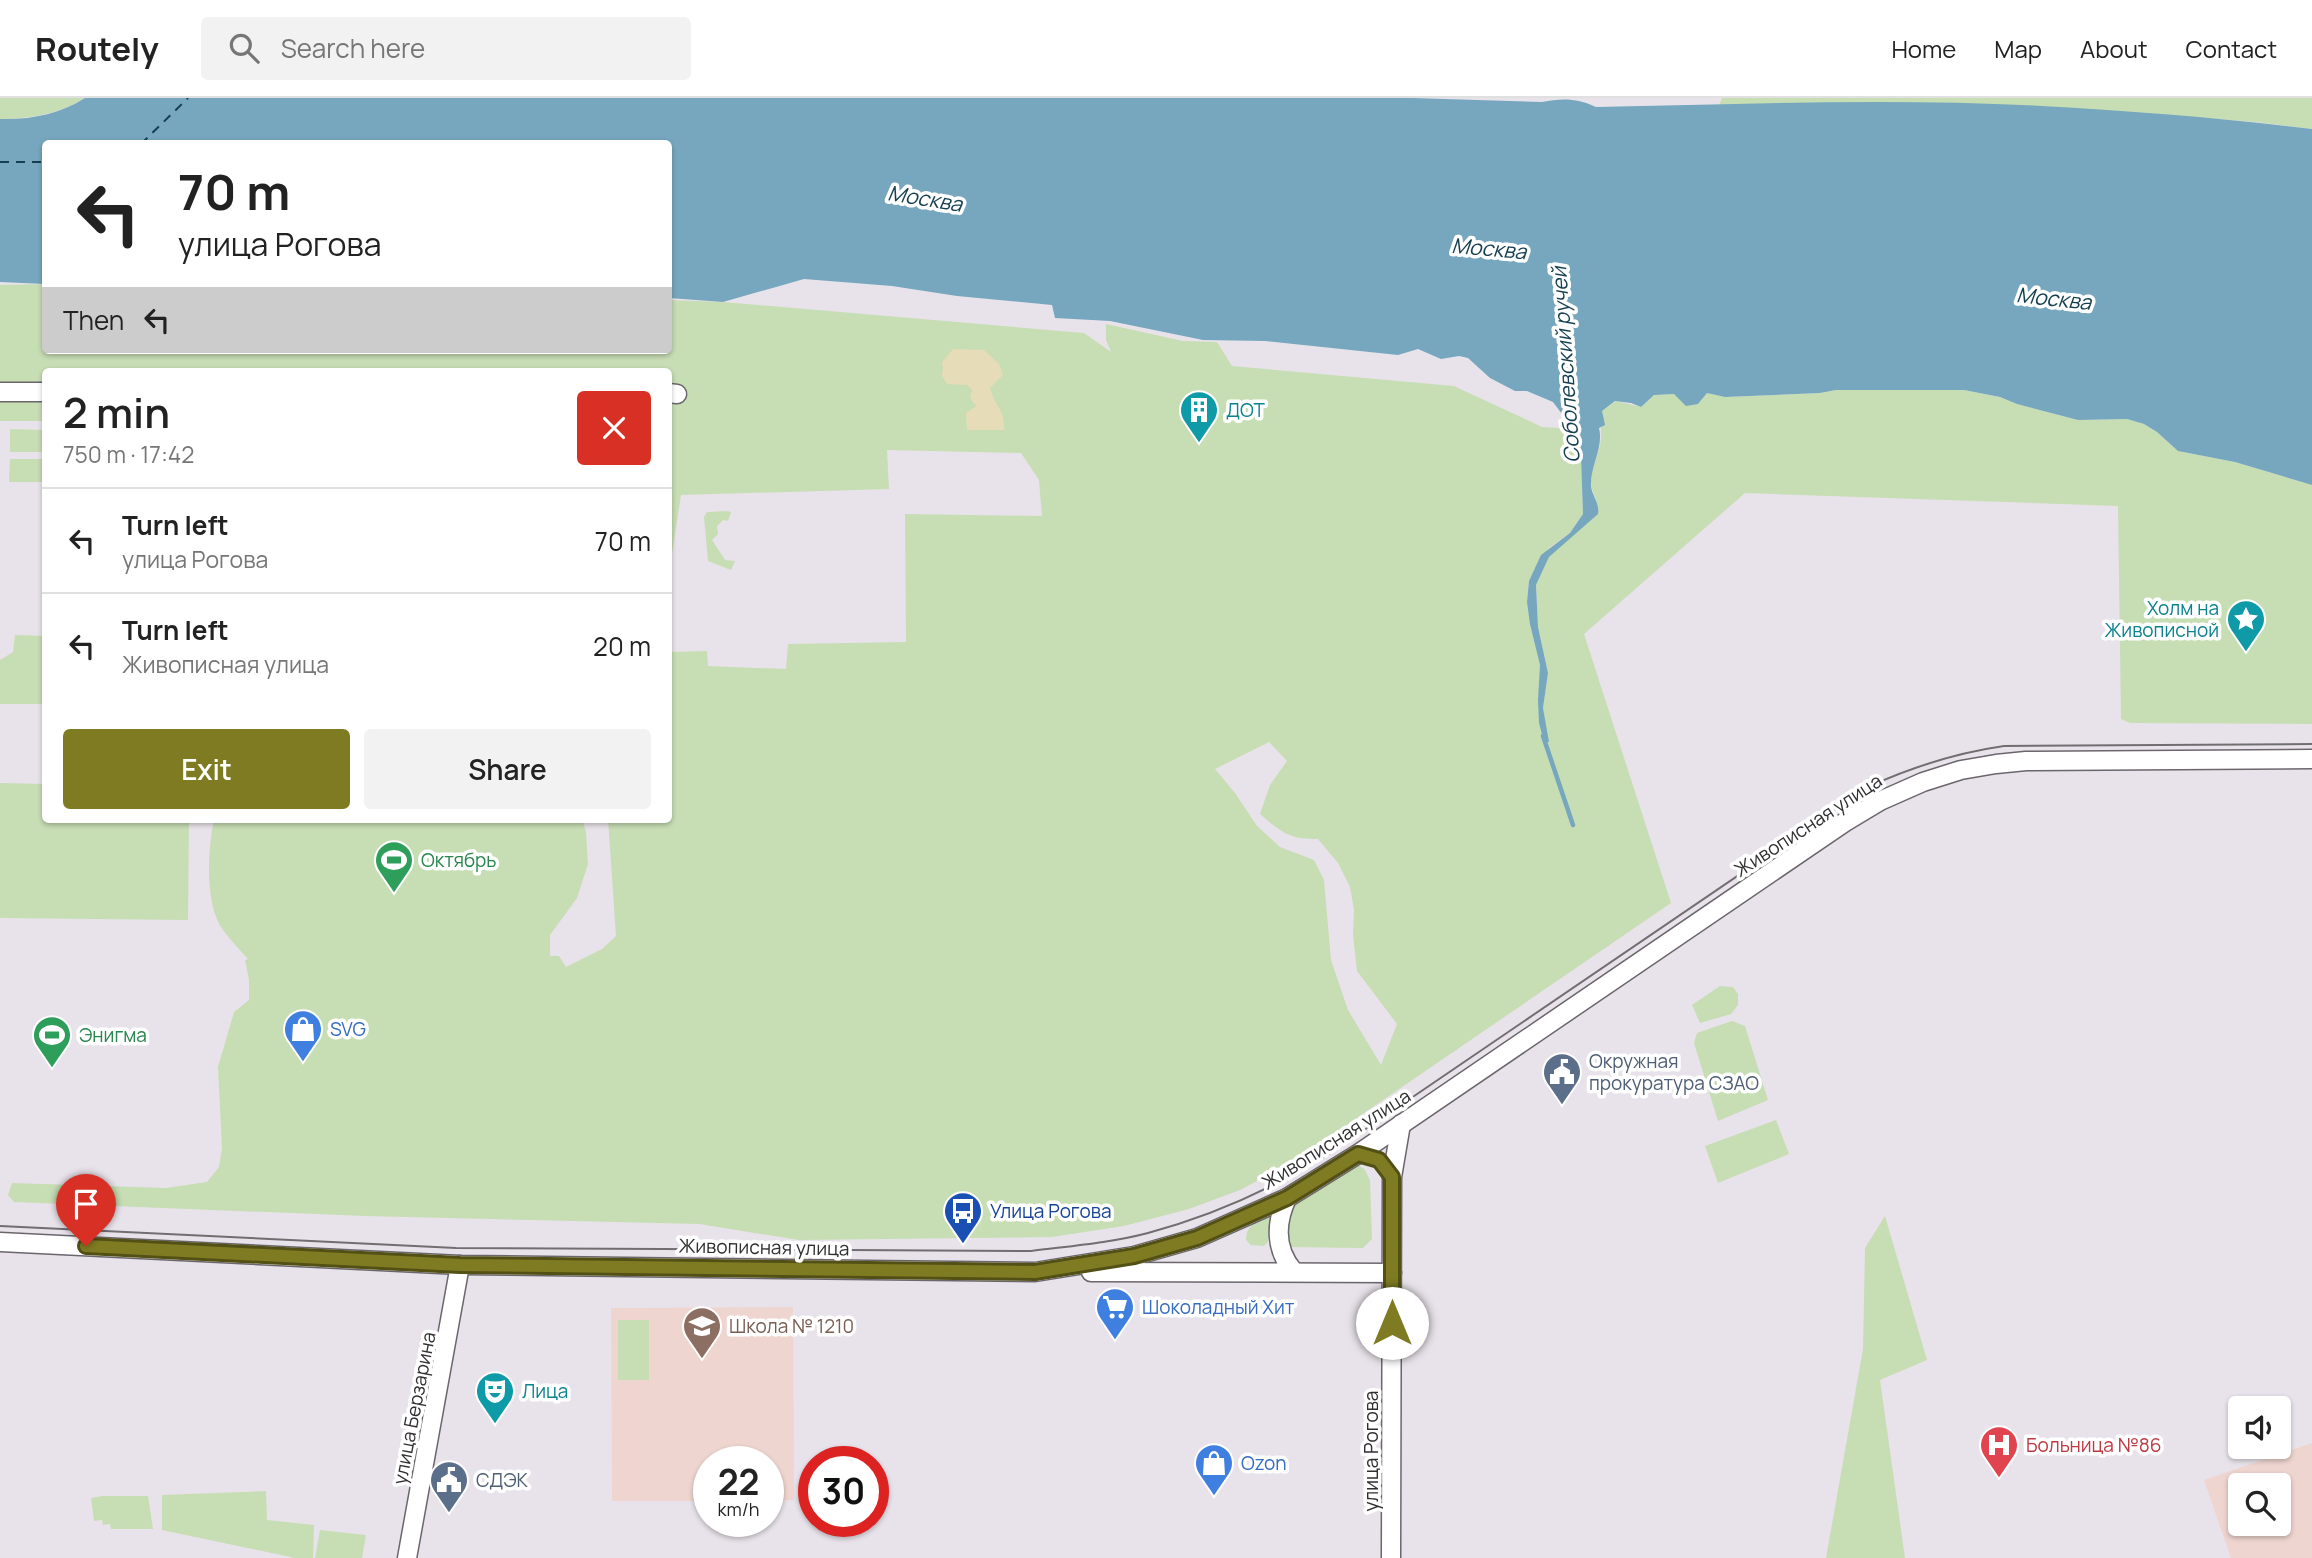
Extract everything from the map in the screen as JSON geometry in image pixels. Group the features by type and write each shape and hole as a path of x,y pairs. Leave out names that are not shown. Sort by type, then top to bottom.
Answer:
{"street":[{"path":"0,392 42,392"},
{"name":"Живописная улица","path":"0,1242 460,1265 1035,1272 1100,1262 1167,1248 1227,1226 1287,1198 1358,1154 1845,822 1901,791 1961,770 2026,761 2312,759"},
{"name":"улица Рогова","path":"1391,1558 1392,1177 1401,1125"},
{"path":"1358,1154 1379,1160 1392,1177"},
{"path":"1287,1198 1280,1216 1279,1246 1284,1261 1294,1272"},
{"name":"улица Берзарина","path":"407,1558 460,1265"},
{"path":"1035,1272 1392,1273"}],"shaded area":[{"name":"Школа № 1210","path":"793,1307 794,1500 784,1500 784,1446 693,1446 693,1501 612,1501 611,1308"},
{"path":"2312,1443 2312,1558 2231,1558 2204,1480 2265,1459 2291,1459 2291,1450"}],"green space":[{"path":"0,98 85,98 44,114 0,119"},
{"path":"1722,98 2312,98 2312,129 2256,122 2040,106 1719,105"},
{"path":"42,284 42,354 672,354 672,300 723,302 1084,333 1111,352 1106,340 1106,324 1183,341 1217,342 1232,366 1454,386 1542,427 1580,429 1583,514 1570,533 1549,548 1529,581 1527,602 1540,665 1539,723 1548,742 1543,708 1548,673 1538,627 1536,585 1549,557 1598,513 1591,476 1600,444 1602,411 1616,401 1641,407 1654,395 1674,394 1698,404 1707,393 1725,397 1836,390 1964,390 2000,397 2078,420 2127,419 2144,424 2157,432 2178,451 2235,462 2312,485 2312,724 2130,723 2121,719 2118,506 1745,493 1584,634 1671,903 1288,1165 1240,1190 1189,1209 1124,1226 1052,1237 799,1240 699,1224 365,1216 14,1202 8,1195 12,1183 166,1188 207,1182 219,1167 222,1148 218,1067 234,1012 249,1000 249,980 245,960 248,959 223,930 213,906 209,860 213,823 583,823 588,864 577,898 550,935 550,956 559,956 566,967 602,949 616,936 608,823 672,823 672,652 707,651 708,666 786,669 788,644 906,642 905,514 1042,516 1039,480 1021,453 887,450 889,489 681,495 672,554 672,368 42,368 42,421 0,421 0,285","holes":["1269,742 1287,761 1270,785 1260,814 1286,834 1318,839 1338,863 1350,887 1357,971 1397,1024 1381,1065 1348,1010 1331,960 1324,880 1314,860 1280,847 1257,826 1215,769"]},
{"path":"10,429 42,430 42,452 10,452"},
{"path":"10,459 42,459 42,482 9,482"},
{"path":"707,512 731,512 728,521 723,520 717,526 718,534 712,540 725,560 735,561 731,570 708,561 704,517"},
{"path":"15,635 42,636 42,704 0,704 0,660 13,652"},
{"path":"0,783 42,784 42,823 189,823 188,920 0,918"},
{"path":"1720,986 1733,987 1738,994 1738,1005 1731,1014 1700,1023 1692,1005"},
{"path":"1732,1021 1745,1026 1768,1100 1718,1121 1694,1043 1697,1033"},
{"path":"1776,1120 1789,1154 1718,1183 1705,1146"},
{"path":"1356,1163 1365,1170 1370,1180 1372,1239 1363,1248 1288,1247 1285,1244 1288,1207"},
{"path":"1270,1215 1268,1242 1264,1246 1251,1245 1246,1240 1250,1227"},
{"path":"1885,1216 1927,1360 1880,1380 1905,1558 1826,1558 1863,1349 1865,1248"},
{"path":"618,1320 649,1320 649,1380 618,1380"},
{"path":"266,1491 267,1520 314,1525 313,1558 295,1558 162,1530 162,1495"},
{"path":"148,1496 153,1529 111,1529 110,1524 103,1525 102,1520 94,1521 91,1498"},
{"path":"320,1530 366,1535 362,1558 315,1558"}],"sand":[{"path":"953,349 984,350 999,364 1003,375 990,388 1003,417 1004,430 967,430 966,413 976,406 970,398 972,390 967,385 947,384 942,376 942,362"}],"water":[{"name":"Москва","path":"85,98 1413,98 1542,102 1569,100 1596,107 1931,102 2110,110 2312,129 2312,485 2235,462 2178,451 2157,432 2144,424 2127,419 2078,420 2000,397 1964,390 1836,390 1725,397 1707,393 1698,404 1686,406 1674,394 1654,395 1641,407 1615,401 1602,411 1605,425 1599,428 1600,442 1591,479 1598,514 1549,557 1536,585 1538,627 1548,673 1543,708 1549,742 1544,742 1539,723 1540,665 1527,602 1529,581 1541,555 1570,533 1583,514 1580,429 1577,420 1562,414 1553,402 1527,391 1515,391 1490,378 1468,358 1459,356 1441,359 1418,349 1398,355 1265,341 1203,340 1110,321 1055,318 1052,305 957,296 892,286 804,279 723,302 672,298 672,140 42,140 42,284 0,282 0,119 44,115"}],"waterway":[{"name":"Соболевский ручей","path":"1543,736 1573,825"}],"ferry route":[{"path":"145,140 188,98"},
{"path":"0,162 42,162"}],"tram line":[{"path":"0,1226 456,1248 1031,1251 1134,1236 1172,1226 1241,1200 1286,1179 1329,1154 1868,787 1884,780 1951,757 2004,746 2312,744"}],"place":[{"name":"ДОТ","path":"1199,444"},
{"name":"Холм на Живописной","path":"2246,653"},
{"name":"Октябрь","path":"394,894"},
{"name":"SVG","path":"303,1063"},
{"name":"Энигма","path":"52,1069"},
{"name":"Окружная прокуратура СЗАО","path":"1562,1106"},
{"name":"Улица Рогова","path":"963,1245"},
{"name":"Шоколадный Хит","path":"1115,1341"},
{"name":"Школа № 1210","path":"702,1360"},
{"name":"Лица","path":"495,1425"},
{"name":"Больница №86","path":"1999,1479"},
{"name":"Ozon","path":"1214,1497"},
{"name":"СДЭК","path":"449,1514"}],"route":[{"path":"86,1246 460,1265 1035,1272 1134,1256 1197,1238 1287,1198 1358,1154 1379,1160 1387,1167 1392,1177 1392,1323"}]}
